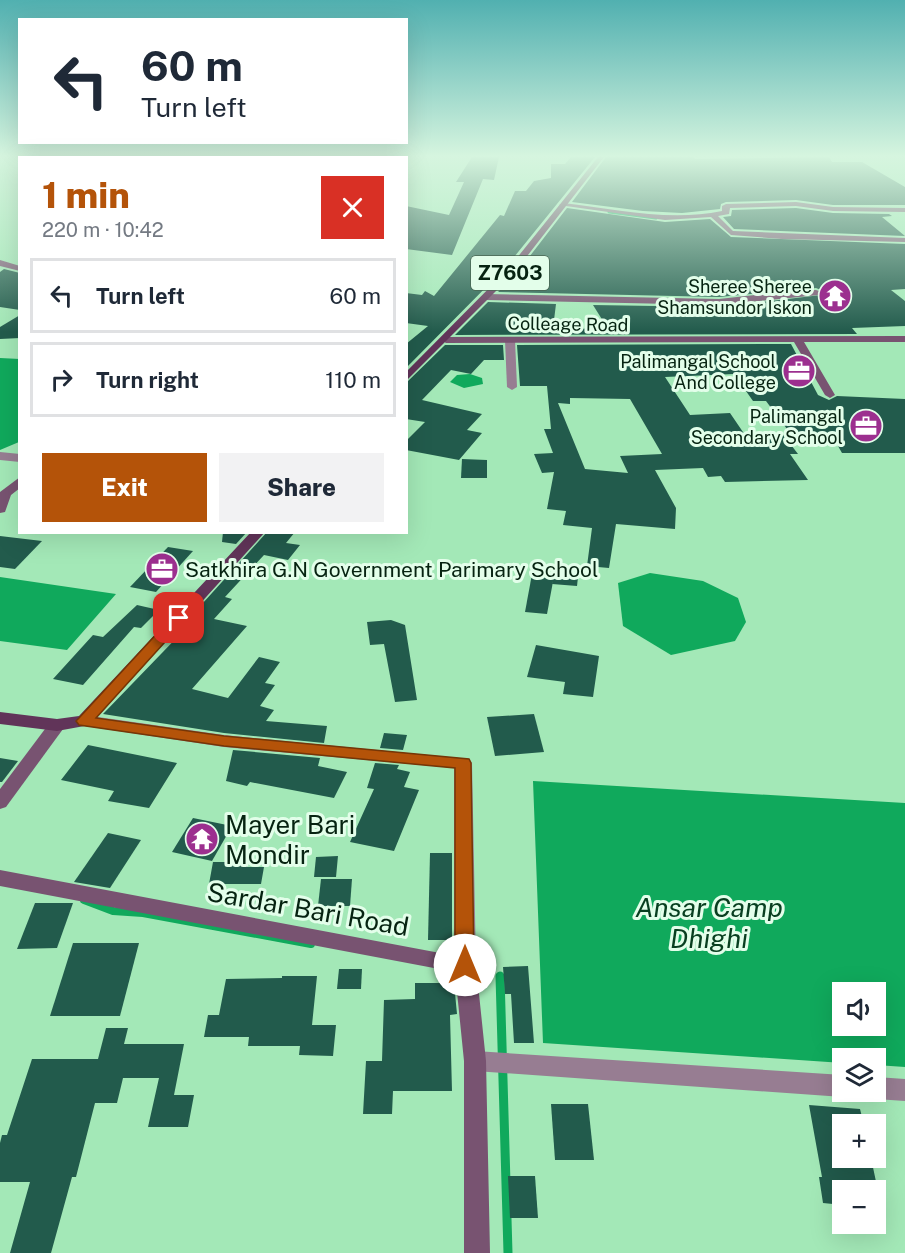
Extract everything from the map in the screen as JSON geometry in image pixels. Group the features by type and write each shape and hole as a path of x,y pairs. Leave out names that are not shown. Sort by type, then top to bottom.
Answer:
{"main road":[{"name":"Z7603","path":"408,376 512,271 555,215"},
{"path":"0,718 57,725 84,721 257,534"}],"street":[{"path":"632,215 714,216 731,233 782,237 905,240"},
{"path":"0,263 18,268"},
{"path":"487,297 651,298 703,302 816,294"},
{"name":"Colleage Road","path":"446,340 905,339"},
{"path":"510,340 512,387"},
{"path":"798,341 830,395"},
{"path":"0,456 18,458"},
{"path":"0,509 5,494 18,483"},
{"path":"84,721 224,741 463,763 465,965 475,1061 477,1253"},
{"path":"0,802 57,725"},
{"name":"Sardar Bari Road","path":"0,878 465,965"},
{"path":"475,1061 832,1085"},
{"path":"886,1089 905,1090"}],"water":[{"path":"0,358 18,359 18,442 0,450"},
{"path":"470,374 482,378 483,384 464,388 450,382 457,375"},
{"path":"650,573 703,581 738,598 746,622 735,641 671,655 623,626 618,583"},
{"path":"0,577 116,594 67,650 0,641"},
{"name":"Ansar Camp Dhighi","path":"533,781 905,803 905,1067 886,1066 886,1048 832,1048 832,1062 543,1043"}],"building":[{"path":"408,215 468,215 452,255 408,249"},
{"path":"500,215 548,215 506,267 408,366 408,342 428,326 408,323 408,293 422,295 425,291 434,296"},
{"path":"561,215 619,215 665,222 710,219 731,237 905,244 905,289 891,290 905,301 905,326 852,328 857,334 455,335 488,302 556,304 553,328 608,329 593,305 719,307 821,295 821,290 816,288 719,297 498,292 516,274"},
{"path":"891,215 882,217 905,236 734,229 723,217"},
{"path":"4,269 18,272 18,310 0,307 0,272"},
{"path":"18,316 18,338 0,339 0,327"},
{"path":"791,344 818,395 829,400 837,396 905,399 905,453 842,453 834,439 796,441 766,401 753,401 734,374 665,377 690,415 730,413 745,435 782,433 798,454 790,454 808,480 725,482 721,476 708,477 703,468 655,470 676,508 675,529 616,524 609,568 587,566 592,528 563,525 566,511 547,509 554,472 542,473 534,454 553,453 544,429 551,429 547,386 520,386 517,345","holes":["570,398 630,399 662,454 620,456 628,473 585,469 558,403 570,404"]},
{"path":"445,345 503,345 504,360 484,360 471,374 451,370 422,400 482,414 467,430 482,433 459,460 408,450 408,439 425,422 408,419 408,381"},
{"path":"462,459 487,460 487,478 461,478"},
{"path":"223,534 245,534 236,544 222,542"},
{"path":"265,534 293,534 286,543 300,545 288,560 264,555 225,597 232,599 214,619 247,626 192,689 228,698 259,657 280,662 265,683 275,685 260,706 274,710 266,721 327,726 324,743 224,733 103,714 189,625 184,624"},
{"path":"0,536 42,541 15,569 0,567"},
{"name":"Satkhira G.N Government Parimary School","path":"168,547 193,551 156,592 130,587"},
{"path":"556,565 579,568 577,586 552,584"},
{"path":"532,574 554,576 547,614 525,612"},
{"path":"137,605 159,610 141,628 134,627 83,685 53,679 93,635 103,637"},
{"path":"391,620 405,625 417,700 395,702 384,644 370,645 367,622"},
{"path":"536,645 599,656 593,697 563,694 565,682 527,677"},
{"path":"534,714 544,752 495,756 487,717"},
{"path":"384,733 407,735 403,750 380,748"},
{"path":"88,745 177,763 149,808 108,801 114,791 61,780"},
{"path":"233,750 320,758 318,766 347,772 334,798 250,782 247,786 226,781"},
{"path":"0,758 18,761 2,782 0,782"},
{"path":"375,763 399,765 397,769 410,772 404,787 419,790 394,851 350,842 374,789 367,788"},
{"name":"Mayer Bari Mondir","path":"193,818 232,826 212,861 172,852"},
{"path":"108,833 141,840 110,888 74,882"},
{"path":"430,853 452,853 452,940 428,940"},
{"path":"338,856 336,877 314,877 316,857"},
{"path":"213,862 248,862 247,867 264,867 261,884 209,884"},
{"path":"321,879 352,879 350,906 318,906"},
{"path":"35,903 73,903 57,948 17,949"},
{"path":"73,943 139,943 120,1016 50,1016"},
{"path":"528,966 534,1043 514,1043 511,994 505,994 503,967"},
{"path":"339,969 362,969 361,989 337,989"},
{"path":"282,976 317,976 312,1025 336,1025 333,1056 299,1055 300,1046 248,1046 249,1037 204,1037 208,1015 219,1015 226,979 282,978"},
{"path":"415,983 454,983 457,1014 450,1015 452,1091 393,1091 392,1114 363,1114 366,1061 382,1061 384,1000 415,999"},
{"path":"106,1028 128,1028 124,1044 184,1044 174,1095 194,1095 188,1127 148,1127 159,1078 123,1078 117,1103 95,1103 76,1177 72,1177 51,1253 10,1253 30,1182 0,1182 0,1143 2,1135 7,1135 32,1059 98,1059"},
{"path":"551,1104 588,1104 594,1160 555,1160"},
{"path":"809,1105 860,1109 861,1114 832,1114 832,1168 873,1168 876,1180 832,1180 832,1204 823,1203 819,1177 822,1177"},
{"path":"508,1176 535,1176 538,1218 510,1218"}],"waterway":[{"path":"636,215 656,218"},
{"path":"84,900 113,911 143,913 311,944"},
{"path":"500,976 508,1253"}],"place":[{"name":"Sheree Sheree Shamsundor Iskon","path":"835,296"},
{"name":"Palimangal School And College","path":"799,371"},
{"name":"Palimangal Secondary School","path":"866,426"},
{"name":"Satkhira G.N Government Parimary School","path":"162,569"},
{"name":"Mayer Bari Mondir","path":"202,839"}],"route":[{"path":"179,618 84,721 224,741 463,763 465,965"}]}
